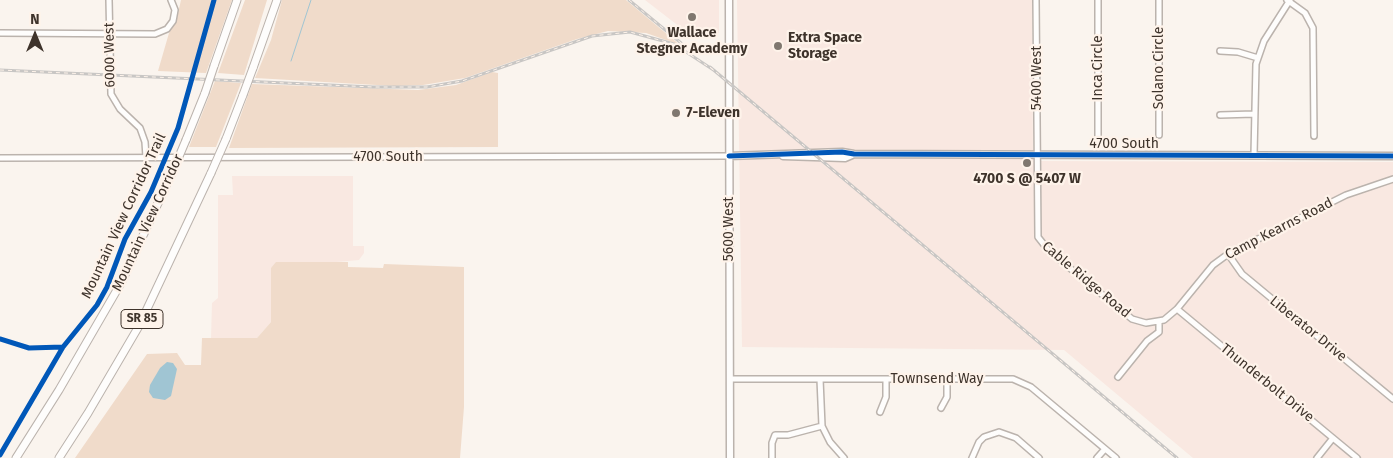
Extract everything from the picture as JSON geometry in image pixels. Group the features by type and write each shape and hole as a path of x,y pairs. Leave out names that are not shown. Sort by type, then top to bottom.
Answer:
{"highway":[{"name":"Mountain View Corridor","path":"16,458 59,390 121,283 186,140 237,0"},
{"name":"SR 85","path":"59,458 139,326 226,139 277,0"}],"main road":[{"name":"5600 West","path":"729,0 730,458"},
{"name":"4700 South","path":"729,156 777,155 794,158 836,158 854,154 1393,156"}],"street":[{"name":"6000 West","path":"109,0 111,94 120,109 140,128 145,142 146,157"},
{"path":"0,33 110,34 161,32 169,26 174,18 175,10 171,0"},
{"name":"5400 West","path":"1036,0 1037,155"},
{"name":"Inca Circle","path":"1098,0 1098,136"},
{"name":"Solano Circle","path":"1159,0 1159,135"},
{"path":"1254,155 1255,75 1258,58 1264,41 1288,0 1305,13 1312,28 1314,136"},
{"path":"1220,52 1238,52 1258,58"},
{"path":"1220,115 1254,114"},
{"name":"Cable Ridge Road","path":"1037,155 1039,240 1132,319 1146,323 1159,322"},
{"name":"4700 South","path":"0,158 729,156"},
{"name":"Camp Kearns Road","path":"1159,322 1176,309 1213,266 1228,254 1346,195 1383,184 1393,179"},
{"name":"Liberator Drive","path":"1228,254 1242,274 1393,399"},
{"name":"Thunderbolt Drive","path":"1176,309 1358,458"},
{"path":"1118,377 1147,341 1159,332 1159,322"},
{"name":"Townsend Way","path":"730,379 1005,378 1023,382 1116,458"},
{"path":"820,379 822,426 830,442 843,458"},
{"path":"880,412 886,397 886,379"},
{"path":"941,408 947,396 947,379"},
{"path":"772,458 772,443 775,435 788,435 822,426"},
{"path":"972,458 979,442 999,432 1016,438 1032,456 1039,458"},
{"path":"1317,458 1333,438"},
{"path":"1097,458 1105,449"}],"shaded area":[{"path":"181,0 232,0 206,73 158,71 169,33 177,18"},
{"path":"245,0 267,0 244,75 218,73"},
{"path":"282,0 626,0 680,45 646,33 608,31 577,39 465,78 423,85 394,86 255,78 271,40"},
{"name":"Wallace Stegner Academy","path":"645,0 719,0 719,33 689,34"},
{"path":"737,0 1032,0 1033,161 1393,162 1393,458 1193,458 1064,350 742,347"},
{"path":"492,72 498,73 498,147 229,148 252,84 418,90 456,85"},
{"path":"215,81 241,83 216,147 189,147"},
{"path":"232,176 353,176 353,246 364,246 364,253 359,260 271,268 271,322 257,338 211,338 212,303 218,298 218,195 233,195"},
{"path":"276,262 348,262 348,267 383,268 384,264 464,267 464,407 460,458 75,458 147,354 177,353 185,365 201,365 202,338 257,338 271,322 271,268"}],"water":[{"path":"167,362 173,363 177,369 171,396 165,400 153,398 149,392 150,385 160,368"}],"waterway":[{"path":"291,61 311,0"}],"railway":[{"path":"629,0 681,43"},
{"path":"0,70 373,87 427,87 462,81 592,36 630,32 674,44 715,71"},
{"path":"710,67 1177,458"}],"cycle path":[{"name":"Mountain View Corridor Trail","path":"0,455 63,347 97,305 107,287 125,239 151,192 178,128 214,0"},
{"path":"729,156 842,152 854,154 1393,156"},
{"path":"0,339 29,348 63,347"}],"place":[{"name":"Wallace Stegner Academy","path":"692,17"},
{"name":"Extra Space Storage","path":"778,46"},
{"name":"7-Eleven","path":"676,113"},
{"name":"4700 S @ 5407 W","path":"1027,163"}]}
